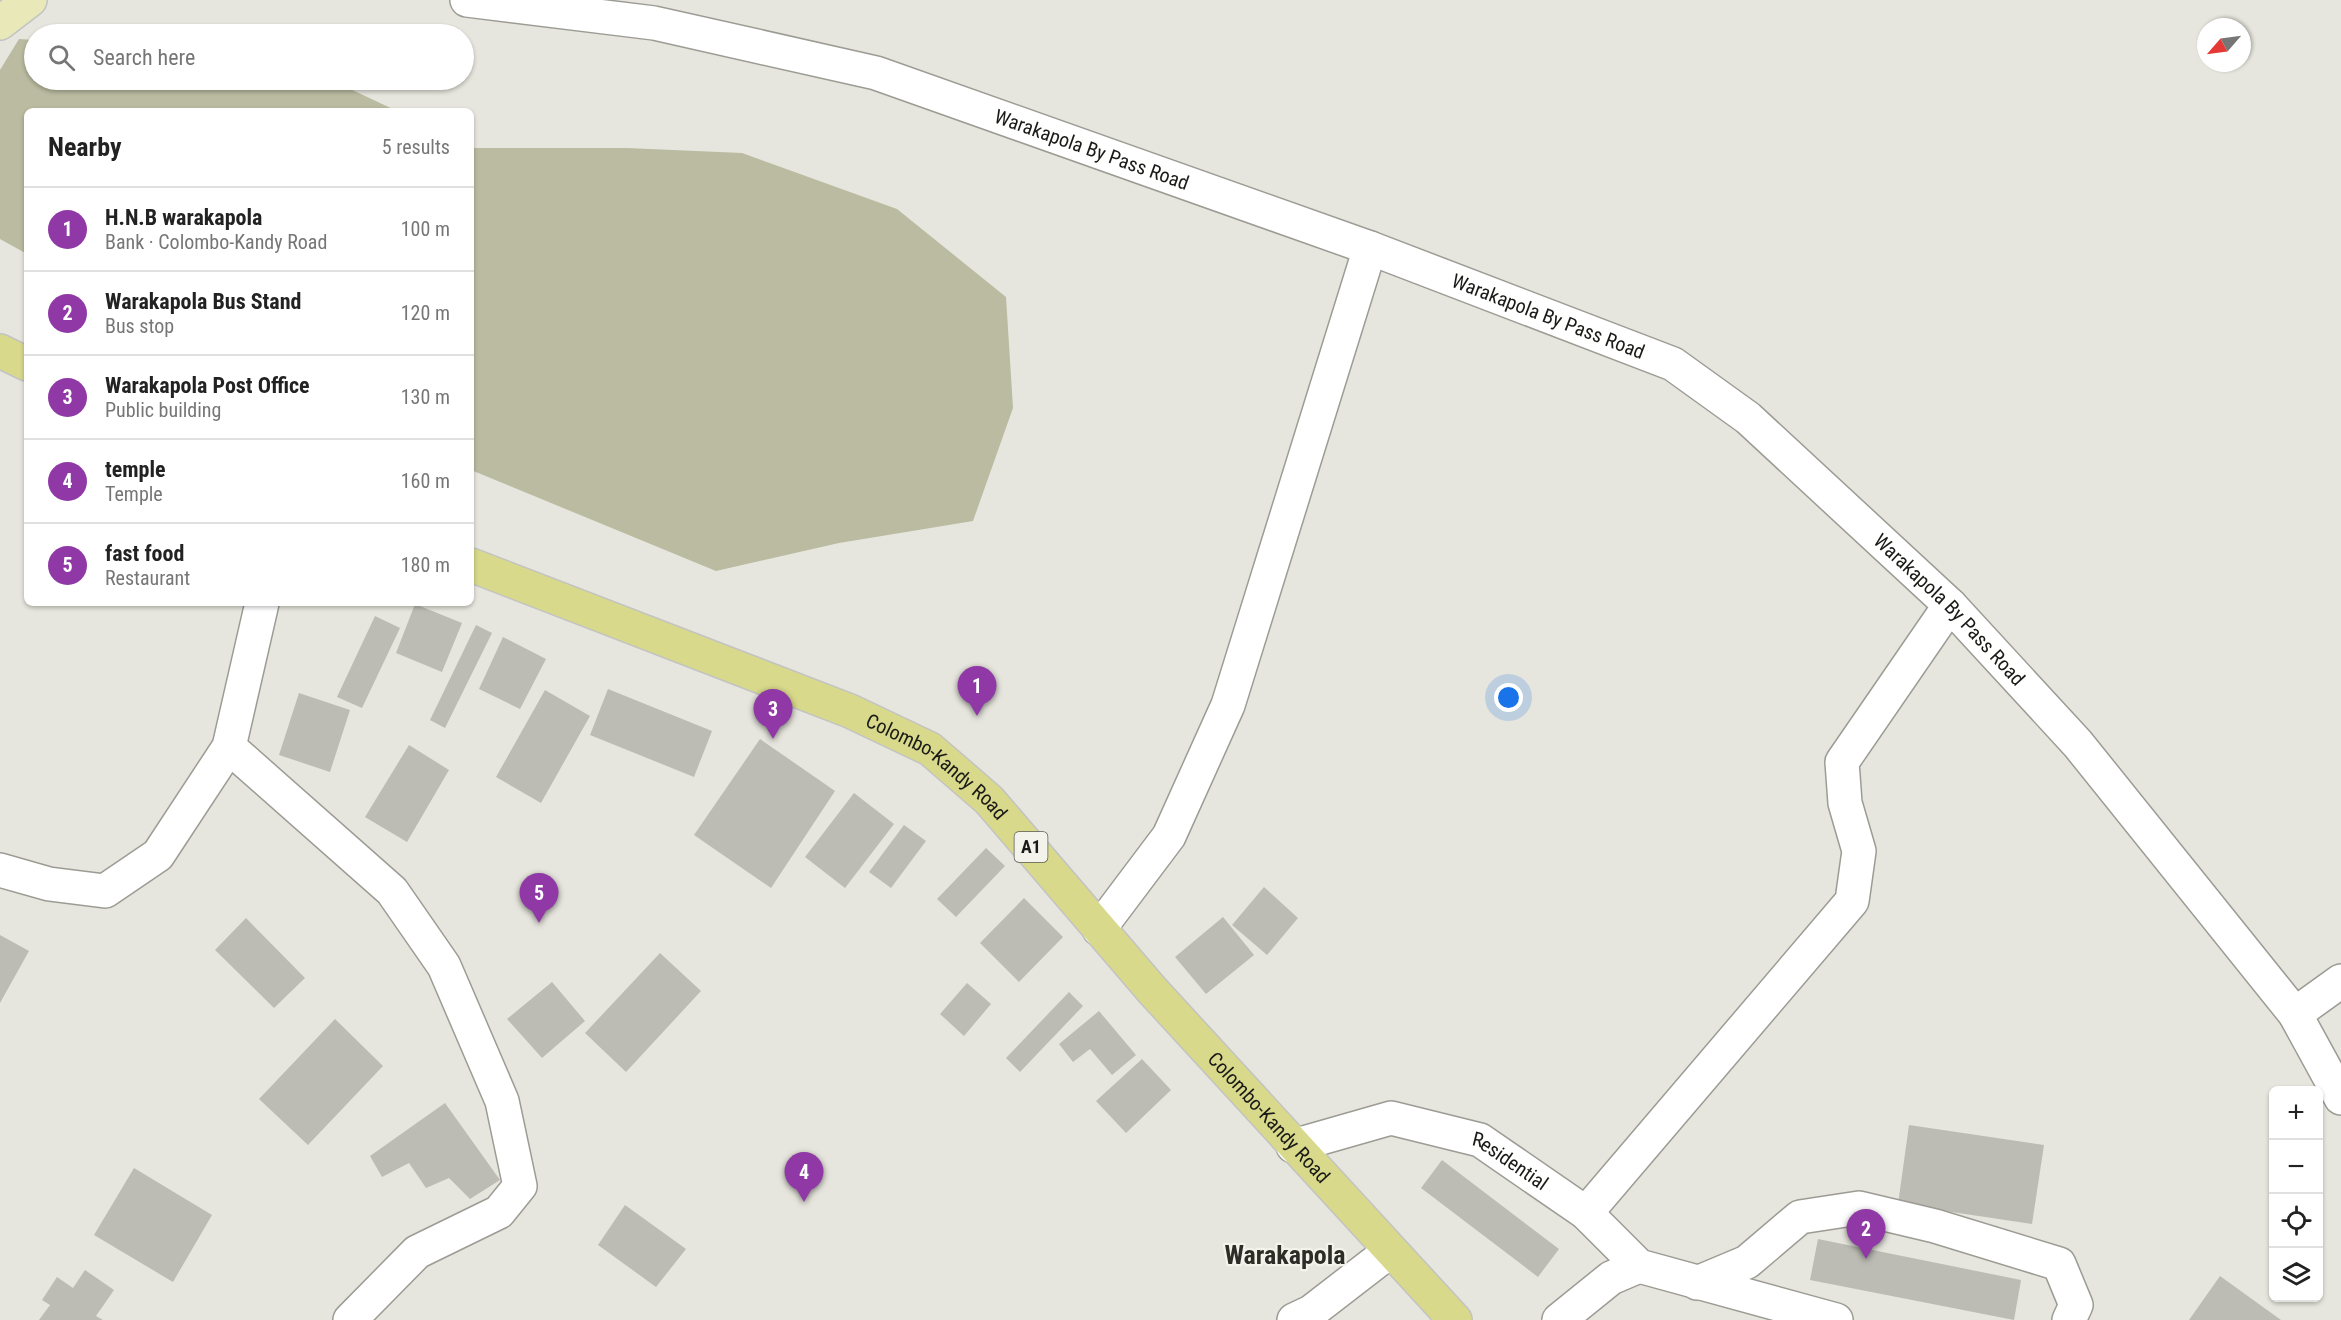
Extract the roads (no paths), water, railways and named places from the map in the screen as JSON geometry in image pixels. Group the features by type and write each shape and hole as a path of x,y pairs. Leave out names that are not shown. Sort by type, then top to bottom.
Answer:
{"highway":[{"path":"0,351 24,363"},
{"name":"Colombo-Kandy Road","path":"474,567 850,711 930,749 989,800 1099,929 1293,1146 1455,1320"}],"main road":[{"path":"0,23 30,0"}],"street":[{"name":"Warakapola By Pass Road","path":"466,0 654,23 876,73 1370,248 1674,364 1748,418 1950,605 2078,744 2295,1014 2341,1098"},
{"path":"1099,929 1169,836 1228,705 1370,248"},
{"path":"1586,1213 1852,901 1858,851 1845,803 1842,762 1950,605"},
{"path":"0,870 49,884 105,891 158,855 229,747 261,606"},
{"path":"229,747 392,891 444,966 501,1101 520,1186 499,1212 417,1252 350,1320"},
{"path":"2295,1014 2341,981"},
{"name":"Residential","path":"1293,1146 1391,1118 1480,1140 1586,1213 1640,1266 1697,1284 1836,1320"},
{"path":"1697,1284 1747,1262 1800,1217 1859,1208 1935,1226 2059,1264 2076,1305 2069,1320"},
{"path":"1294,1320 1311,1311 1390,1251"},
{"path":"1559,1320 1611,1278 1640,1266"}],"place":[{"name":"H.N.B warakapola","path":"977,716"},
{"name":"Warakapola Post Office","path":"773,739"},
{"name":"fast food","path":"539,923"},
{"name":"temple","path":"804,1202"},
{"name":"Warakapola Bus Stand","path":"1866,1259"}],"district":[{"name":"Warakapola","path":"1285,1255"}]}
